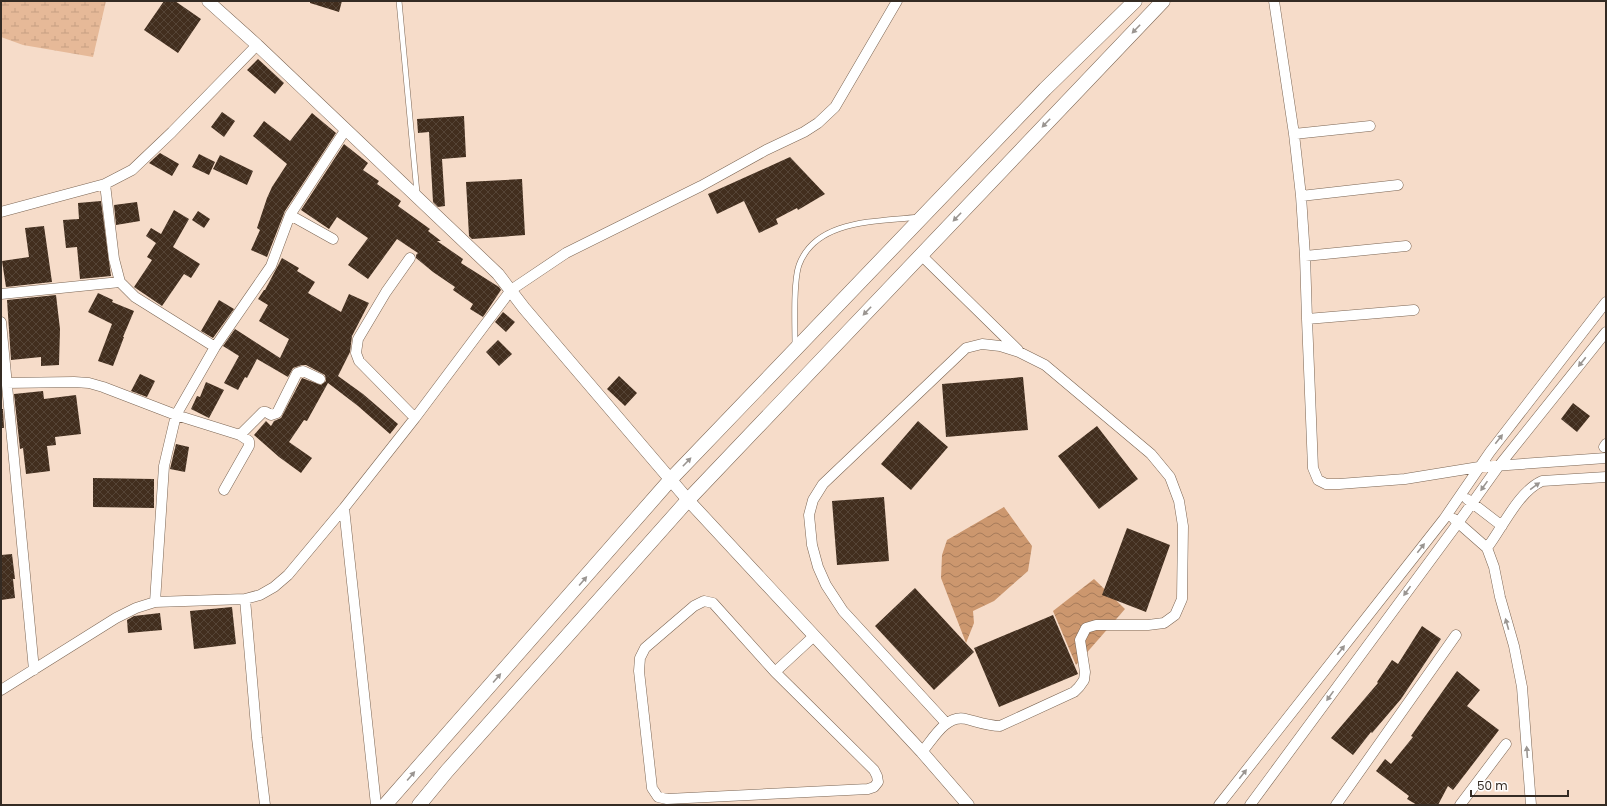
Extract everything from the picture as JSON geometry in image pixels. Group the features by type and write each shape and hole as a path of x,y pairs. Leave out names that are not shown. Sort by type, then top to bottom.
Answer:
{"main road":[{"path":"386,805 671,479 1045,89 1135,1"},
{"path":"419,805 447,771 688,500 1163,1"}],"street":[{"path":"208,1 257,45 498,274 529,314 688,500 922,752 968,805"},
{"path":"1,690 116,618 136,608 156,602 245,599 260,595 274,587 288,576 344,508 415,418 511,290 566,253 701,186 766,150 804,132 818,123 835,107 897,1"},
{"path":"1274,1 1294,134 1301,196 1305,256 1306,319 1313,468 1318,480 1326,484 1339,484 1405,479 1479,467 1498,467 1606,458"},
{"path":"1,212 105,184 132,170 172,132 257,45"},
{"path":"1294,134 1370,126"},
{"path":"156,602 164,466 176,415 215,347 271,266 276,257 290,215 346,129"},
{"path":"105,184 114,259 120,282 135,297 215,347"},
{"path":"1301,196 1398,185"},
{"path":"290,215 333,239"},
{"path":"1305,256 1406,246"},
{"path":"921,255 1019,352"},
{"path":"410,258 386,292 358,339 356,352 359,361 415,418"},
{"path":"1,294 120,282"},
{"path":"1219,805 1448,514 1462,495 1479,467 1606,302"},
{"path":"1306,319 1414,310"},
{"path":"1,322 34,670"},
{"path":"1250,805 1498,467 1606,332"},
{"path":"922,752 946,723 955,719 964,718 991,726 1000,726 1074,692 1084,680 1085,672 1080,640 1086,628 1096,625 1148,625 1164,623 1175,615 1182,599 1183,526 1179,501 1170,477 1150,454 1044,365 1019,352 1000,346 982,344 966,348 823,484 813,500 809,515 812,545 818,567 826,585 843,611 946,723"},
{"path":"240,435 263,412 271,415 278,413 297,373 303,371 320,379"},
{"path":"6,383 89,383 176,415 240,435 249,441 249,446 224,490"},
{"path":"1487,548 1526,493 1535,484 1542,481 1606,477"},
{"path":"1462,495 1502,526"},
{"path":"344,508 376,805"},
{"path":"1448,514 1487,548 1494,567 1500,597 1514,646 1522,687 1531,805"},
{"path":"245,599 256,738 265,805"},
{"path":"704,601 713,603 775,672 874,770 878,782 874,787 868,789 674,799 658,797 652,788 639,671 640,658 645,648 694,606 704,601"},
{"path":"1336,805 1456,635"},
{"path":"775,672 814,636"},
{"path":"1460,805 1506,744"}],"lane":[{"path":"399,1 417,198"},
{"path":"795,350 796,282 799,265 805,254 818,239 832,230 849,225 923,217"}],"green space":[{"path":"1,1 106,1 93,57 23,45 1,37"}],"water":[{"path":"1004,507 1032,546 1028,571 994,601 973,611 974,623 966,643 941,578 942,555 947,540"},
{"path":"1094,579 1125,609 1076,665 1053,611"}],"building":[{"path":"164,1 175,1 201,19 178,53 144,30"},
{"path":"310,1 342,1 339,12 310,3"},
{"path":"258,59 284,83 275,94 247,70"},
{"path":"222,112 235,121 224,137 211,127"},
{"path":"312,113 336,133 285,211 267,257 251,250 260,230 257,228 267,198 272,187 287,164 253,136 264,121 290,141"},
{"path":"464,116 466,157 442,159 445,206 438,207 433,202 429,132 418,133 417,119"},
{"path":"344,144 368,163 363,170 379,181 377,184 401,201 398,206 430,229 428,231 441,241 437,241 463,259 461,263 499,287 501,290 483,317 470,309 473,304 453,290 455,287 416,258 418,253 397,239 368,279 348,265 368,238 337,217 329,229 301,210"},
{"path":"160,153 179,164 172,176 149,163"},
{"path":"199,154 215,162 209,175 192,167"},
{"path":"220,155 253,171 247,185 213,169"},
{"path":"790,157 825,194 798,210 797,208 776,219 778,224 759,233 744,201 717,214 708,194"},
{"path":"522,179 525,235 472,239 469,236 466,182"},
{"path":"101,201 111,276 80,279 77,247 66,248 63,220 79,219 78,203"},
{"path":"137,202 140,221 116,225 114,205"},
{"path":"174,210 189,219 173,247 200,264 191,278 184,274 162,306 134,287 152,260 147,257 156,243 146,236 151,228 161,234"},
{"path":"198,211 210,219 204,228 192,220"},
{"path":"44,226 52,282 6,287 2,261 29,257 25,228"},
{"path":"282,258 299,268 297,271 315,282 308,293 341,312 349,294 369,303 352,336 350,352 338,376 363,394 398,424 390,434 358,406 328,383 307,421 304,420 289,442 312,458 301,473 279,457 254,435 266,421 271,426 274,421 281,418 302,378 321,385 326,381 325,375 306,365 302,365 293,368 288,377 257,359 247,378 245,377 238,390 224,383 239,356 223,346 235,329 280,358 289,339 259,321 268,305 258,299 265,290"},
{"path":"98,293 113,300 112,302 134,311 113,366 98,361 112,324 88,312"},
{"path":"56,295 60,329 59,365 41,366 41,357 11,360 7,300"},
{"path":"219,300 234,309 213,338 201,331"},
{"path":"503,312 515,322 506,332 495,322"},
{"path":"498,340 512,354 499,366 486,352"},
{"path":"140,374 155,381 147,397 131,391"},
{"path":"619,376 637,393 625,406 607,389"},
{"path":"1023,377 1028,430 946,437 942,384"},
{"path":"206,382 224,390 209,418 191,409 197,396 200,397"},
{"path":"43,391 44,399 76,395 81,434 55,437 56,445 47,446 50,471 26,474 23,448 20,449 14,394"},
{"path":"1573,403 1590,416 1577,432 1561,419"},
{"path":"1,409 3,409 4,428 1,428"},
{"path":"918,421 948,447 911,490 881,464"},
{"path":"1097,426 1138,479 1099,509 1058,456"},
{"path":"176,444 189,447 185,472 170,469"},
{"path":"93,478 154,479 154,508 93,507"},
{"path":"884,497 889,561 837,565 832,501"},
{"path":"1127,528 1170,545 1146,612 1102,595"},
{"path":"12,554 15,579 13,579 15,598 1,600 1,555"},
{"path":"915,588 974,652 934,690 875,626"},
{"path":"232,607 236,644 194,649 190,611"},
{"path":"160,613 162,630 128,633 127,620 134,616"},
{"path":"1053,615 1078,674 999,707 974,648"},
{"path":"1422,626 1441,639 1401,699 1372,733 1371,732 1353,755 1331,738 1378,683 1377,682 1392,660 1398,664"},
{"path":"1457,671 1480,690 1467,706 1499,730 1453,790 1448,786 1438,805 1417,805 1407,799 1409,796 1376,771 1385,759 1391,764 1413,737 1411,736"}]}
